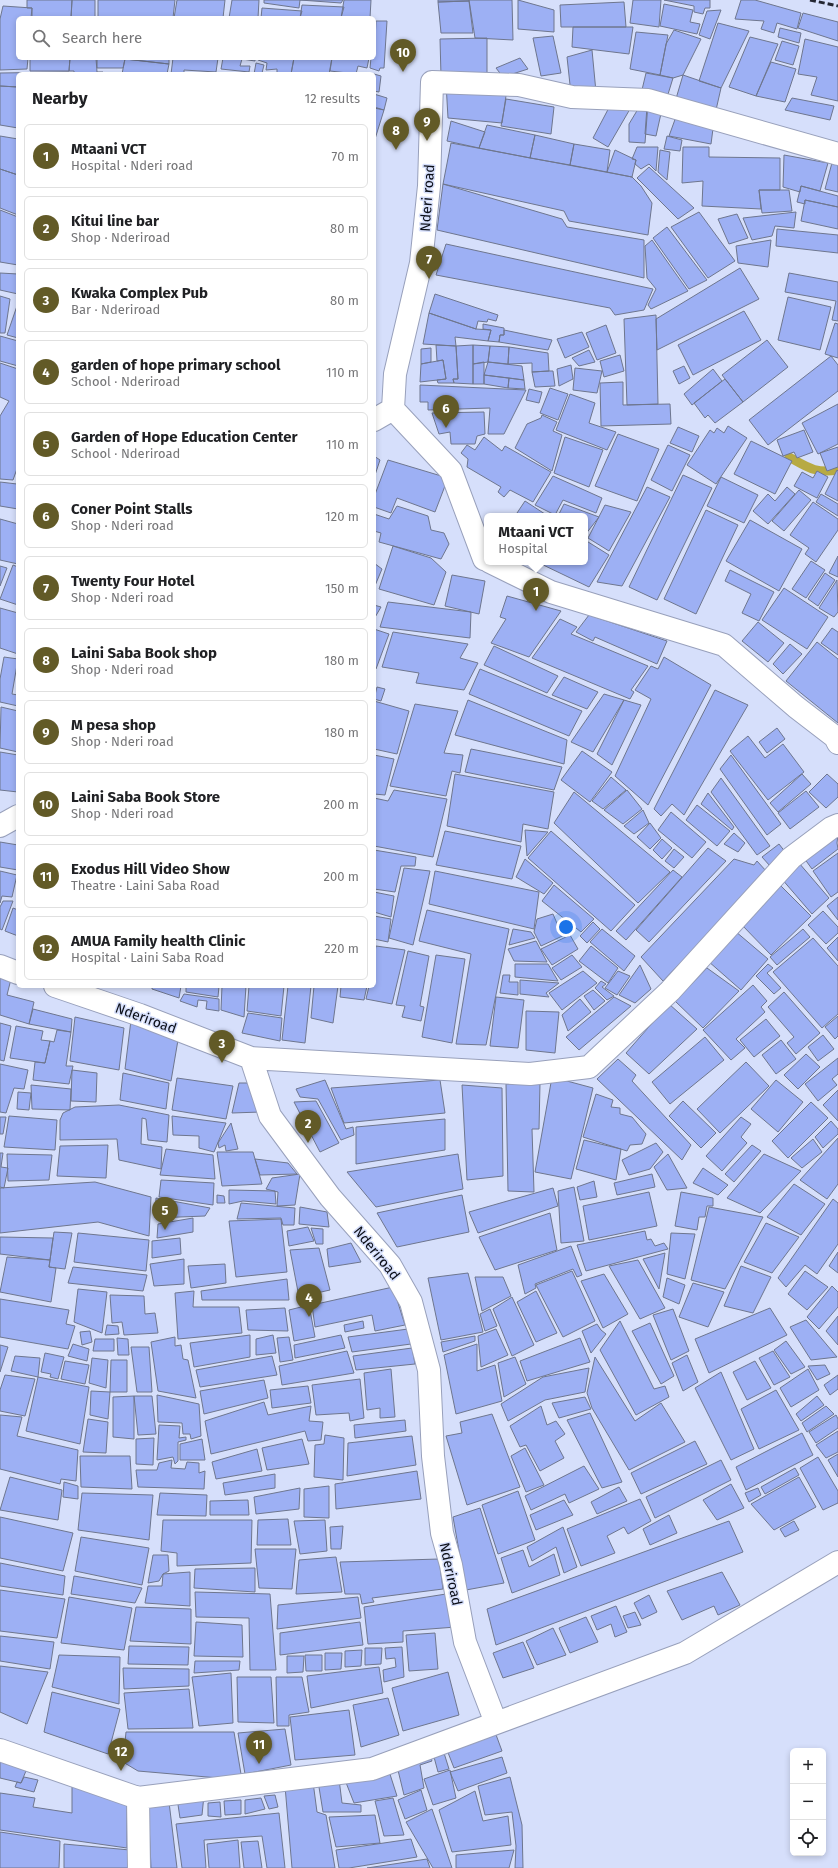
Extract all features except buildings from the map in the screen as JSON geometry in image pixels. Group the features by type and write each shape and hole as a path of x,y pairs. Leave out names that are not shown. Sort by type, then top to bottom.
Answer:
{"street":[{"name":"Nderi road","path":"393,409 395,374 421,263 430,186 432,82 519,85 572,97 648,100 838,154"},
{"path":"376,419 393,409 451,471 484,559"},
{"path":"496,565 551,592 724,646 796,707 835,737 838,743"},
{"path":"0,826 16,817"},
{"path":"251,1058 530,1074 588,1067 670,991 791,858 831,828 838,825"},
{"path":"0,966 16,972"},
{"name":"Nderiroad","path":"61,988 140,1015 251,1058 270,1116 330,1197 390,1265 401,1282 411,1302 429,1370 433,1456 442,1533 451,1564 465,1642 496,1723"},
{"path":"0,1750 138,1798 372,1770 685,1653 838,1562"},
{"path":"138,1798 140,1868"}],"waterway":[{"path":"789,457 812,469 824,471 838,470"}],"railway":[{"path":"810,0 838,6"}],"place":[{"name":"Laini Saba Book Store","path":"403,72"},
{"name":"M pesa shop","path":"427,141"},
{"name":"Laini Saba Book shop","path":"396,150"},
{"name":"Twenty Four Hotel","path":"429,279"},
{"name":"Coner Point Stalls","path":"446,428"},
{"name":"Mtaani VCT","path":"536,611"},
{"name":"Kwaka Complex Pub","path":"222,1063"},
{"name":"Kitui line bar","path":"308,1143"},
{"name":"Garden of Hope Education Center","path":"165,1230"},
{"name":"garden of hope primary school","path":"309,1317"},
{"name":"Exodus Hill Video Show","path":"259,1764"},
{"name":"AMUA Family health Clinic","path":"121,1771"}]}
